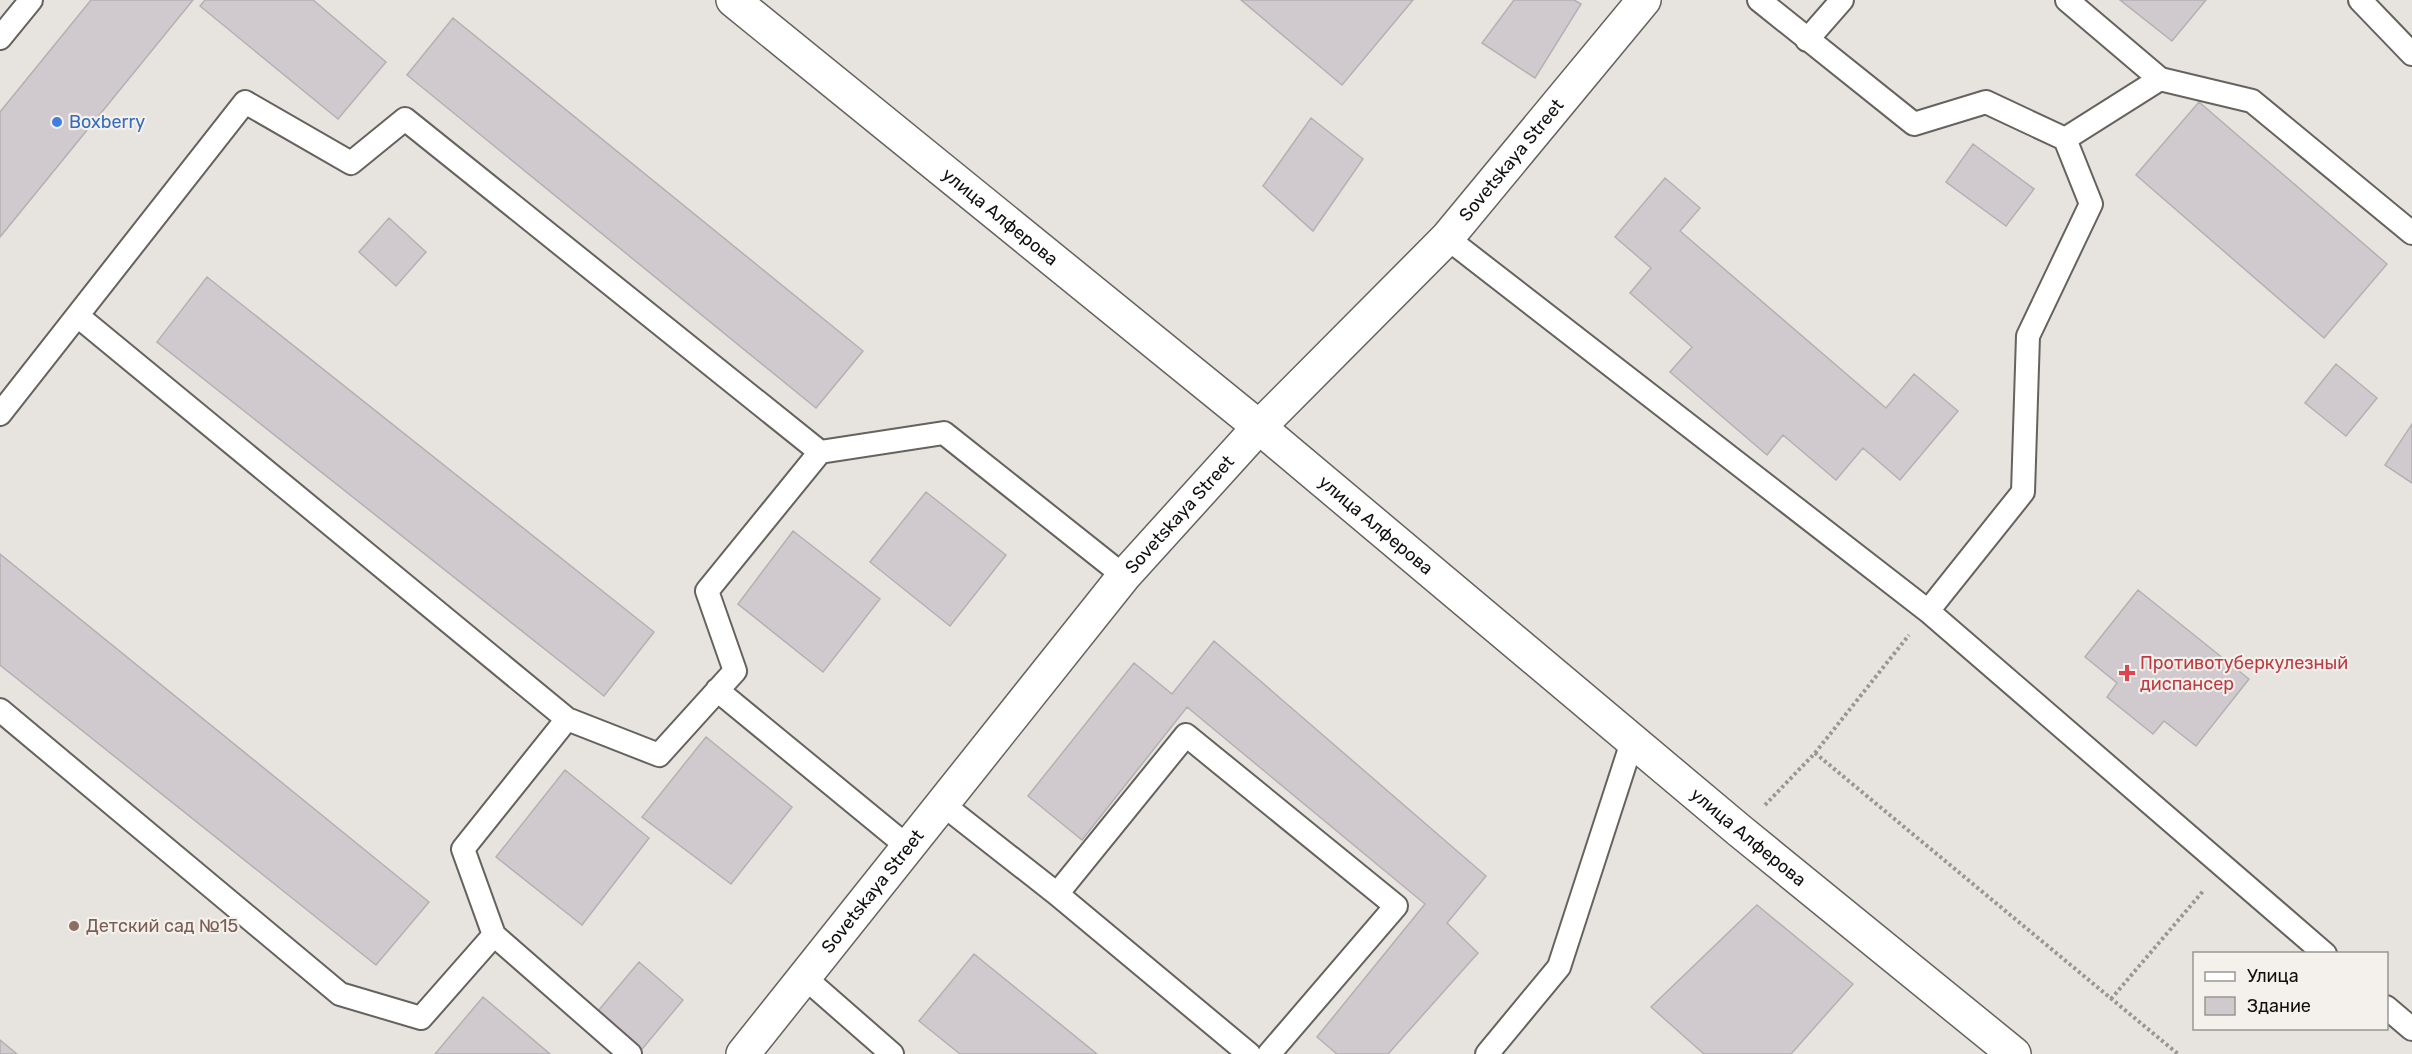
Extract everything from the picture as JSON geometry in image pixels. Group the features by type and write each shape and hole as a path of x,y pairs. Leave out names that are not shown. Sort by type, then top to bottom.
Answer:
{"street":[{"name":"улица Алферова","path":"733,0 1258,427 1632,742 2014,1054"},
{"name":"Sovetskaya Street","path":"743,1054 1124,576 1258,427 1447,238 1644,0"}],"lane":[{"path":"0,38 31,0"},
{"path":"1759,0 1914,124 1986,102 2065,139 2091,204 2028,336 2023,492 1928,611"},
{"path":"1807,39 1842,0"},
{"path":"2067,0 2160,79 2252,101 2412,233"},
{"path":"2360,0 2412,54"},
{"path":"2065,139 2160,79"},
{"path":"0,414 79,317 244,102 351,163 405,119 820,452"},
{"path":"1447,238 1928,611 2323,952"},
{"path":"79,317 567,719 659,755 735,670 707,591 820,452 944,433 1124,576"},
{"path":"717,690 908,847"},
{"path":"0,710 340,993 421,1018 494,935"},
{"path":"567,719 463,849 494,935 630,1054"},
{"path":"1056,894 1186,735 1396,906 1269,1054"},
{"path":"1487,1054 1559,967 1632,742"},
{"path":"941,803 1056,894 1249,1054"},
{"path":"804,977 892,1054"},
{"path":"2388,1009 2412,1029"}],"path":[{"path":"1740,831 1815,753 1928,611"},
{"path":"1815,753 2178,1054"},
{"path":"2111,999 2224,866"}],"building":[{"path":"91,0 193,0 0,237 0,112"},
{"path":"205,0 313,0 386,62 338,119 200,6"},
{"path":"1241,0 1413,0 1342,85"},
{"path":"1514,0 1574,0 1581,4 1535,78 1482,43"},
{"path":"2120,0 2206,0 2172,41"},
{"path":"453,18 863,351 816,408 407,75"},
{"path":"2199,102 2387,264 2324,338 2136,175"},
{"path":"1311,118 1363,159 1313,231 1263,186"},
{"path":"1973,144 2034,189 2006,226 1946,182"},
{"path":"1665,178 1700,208 1680,231 1886,408 1914,374 1958,411 1900,480 1863,448 1836,480 1783,435 1767,455 1670,372 1692,347 1630,293 1651,268 1615,237"},
{"path":"389,218 426,252 396,286 359,252"},
{"path":"207,277 654,632 604,696 157,342"},
{"path":"2336,364 2377,398 2346,436 2305,403"},
{"path":"2412,424 2412,483 2385,465"},
{"path":"926,492 1006,555 950,626 870,562"},
{"path":"793,531 880,599 823,672 738,604"},
{"path":"0,554 429,902 376,965 0,665"},
{"path":"2138,590 2249,679 2196,746 2164,721 2153,734 2107,697 2117,683 2085,657"},
{"path":"1214,641 1486,876 1447,923 1478,953 1388,1054 1337,1054 1317,1037 1425,904 1187,707 1082,840 1028,796 1134,663 1172,694"},
{"path":"706,737 792,807 731,884 642,817"},
{"path":"565,770 649,838 582,925 496,857"},
{"path":"1757,905 1853,984 1791,1054 1704,1054 1651,1007"},
{"path":"974,954 1097,1054 960,1054 919,1021"},
{"path":"639,962 683,1000 638,1054 593,1017"},
{"path":"483,997 550,1054 435,1054"},
{"path":"0,1040 17,1054 0,1054"}],"place":[{"name":"Boxberry","path":"57,122"},
{"name":"Противотуберкулезный диспансер","path":"2127,673"},
{"name":"Детский сад №15","path":"74,926"}]}
